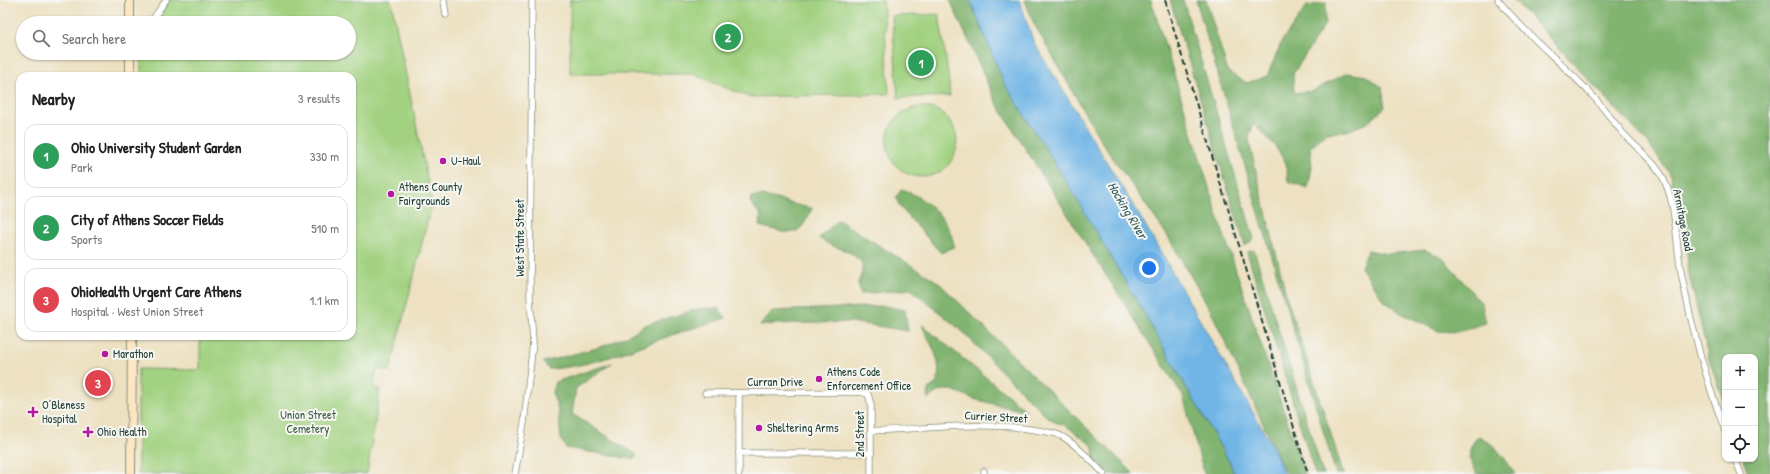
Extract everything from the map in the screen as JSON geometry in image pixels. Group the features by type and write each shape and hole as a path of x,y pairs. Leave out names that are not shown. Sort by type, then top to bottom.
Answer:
{"main road":[{"path":"130,0 130,16"},
{"path":"130,60 130,72"},
{"path":"131,474 132,340"}],"street":[{"path":"155,16 166,0"},
{"path":"444,0 446,15"},
{"name":"West State Street","path":"515,474 524,423 533,342 530,298 532,0"},
{"name":"Armitage Road","path":"1498,0 1532,37 1591,94 1625,135 1649,158 1661,174 1670,196 1681,274 1692,329 1706,378 1723,426"},
{"name":"Curran Drive","path":"705,393 739,394 861,392 868,394"},
{"path":"739,394 739,474"},
{"name":"2nd Street","path":"868,394 871,404 871,474"},
{"name":"Currier Street","path":"871,431 984,425 1042,431 1063,437 1077,448 1104,474"},
{"path":"739,453 871,453"},
{"path":"1736,462 1741,474"}],"green space":[{"name":"Union Street Cemetery","path":"170,0 391,0 432,203 390,371 377,369 373,387 380,389 367,474 138,474 138,369 200,370 200,340 356,340 356,72 141,72 141,60 356,60 356,16 159,16"},
{"path":"570,0 883,0 889,94 749,97 692,74 570,74"},
{"path":"950,0 970,0 1004,83 1063,176 1148,320 1230,463 1234,474 1204,474 1183,396 997,104"},
{"path":"1025,0 1151,0 1219,220 1305,474 1286,474 1211,311 1167,235 1101,141 1033,22"},
{"path":"1170,0 1183,0 1254,239 1245,246"},
{"path":"1196,0 1206,0 1228,72 1247,83 1267,76 1282,41 1307,6 1326,3 1325,24 1293,74 1294,93 1313,91 1347,73 1366,76 1382,87 1385,107 1367,123 1347,131 1327,133 1310,147 1312,167 1308,188 1288,181 1286,163 1275,146 1254,123 1249,136 1250,146 1287,298 1343,472 1346,474 1336,474"},
{"path":"1514,0 1770,0 1770,474 1748,474 1744,462 1758,462 1758,354 1722,354 1722,397 1709,359 1689,275 1687,253 1670,174 1648,143"},
{"path":"939,14 950,96 898,98 892,16"},
{"path":"922,107 935,110 947,117 954,129 957,142 954,155 947,167 935,174 922,177 909,174 897,167 890,155 887,142 890,129 897,117 909,110"},
{"path":"902,189 920,198 943,219 952,237 954,247 941,253 900,207 896,197"},
{"path":"761,196 812,208 807,219 797,230 792,232 778,231 759,226 761,215 750,202 751,197"},
{"path":"838,220 938,282 1134,474 1107,474 1093,463 1093,446 1065,425 1055,422 1046,416 962,331 911,289 861,294 858,283 862,273 862,263 846,251 830,245 819,238"},
{"path":"1254,250 1323,474 1315,474 1247,252"},
{"path":"1368,250 1387,254 1425,250 1443,258 1482,304 1486,323 1457,332 1438,331 1401,313 1383,300 1361,267"},
{"path":"884,306 905,310 908,331 851,322 773,324 760,326 772,311"},
{"path":"718,308 726,318 677,333 620,354 564,368 549,369 543,362 601,347 629,335 645,325 698,309"},
{"path":"922,325 1027,411 981,401 948,390 939,391 928,399 928,389 937,383 938,366 935,353"},
{"path":"612,363 576,388 572,414 637,455 633,459 566,448 561,439 558,410 552,392 555,382"},
{"path":"1479,436 1500,452 1515,474 1477,474 1470,459 1470,450"}],"water":[{"name":"Hocking River","path":"970,0 1019,0 1034,43 1145,225 1274,449 1284,474 1234,474 1230,463 1148,320 1063,176 1004,83"}],"railway":[{"path":"1165,0 1308,474"}],"place":[{"name":"City of Athens Soccer Fields","path":"728,37"},
{"name":"Ohio University Student Garden","path":"921,63"},
{"name":"U-Haul","path":"443,161"},
{"name":"Athens County Fairgrounds","path":"391,194"},
{"name":"Marathon","path":"105,354"},
{"name":"Athens Code Enforcement Office","path":"819,379"},
{"name":"OhioHealth Urgent Care Athens","path":"98,383"},
{"name":"O’Bleness Hospital","path":"33,412"},
{"name":"Sheltering Arms","path":"759,428"},
{"name":"Ohio Health","path":"88,432"}]}
